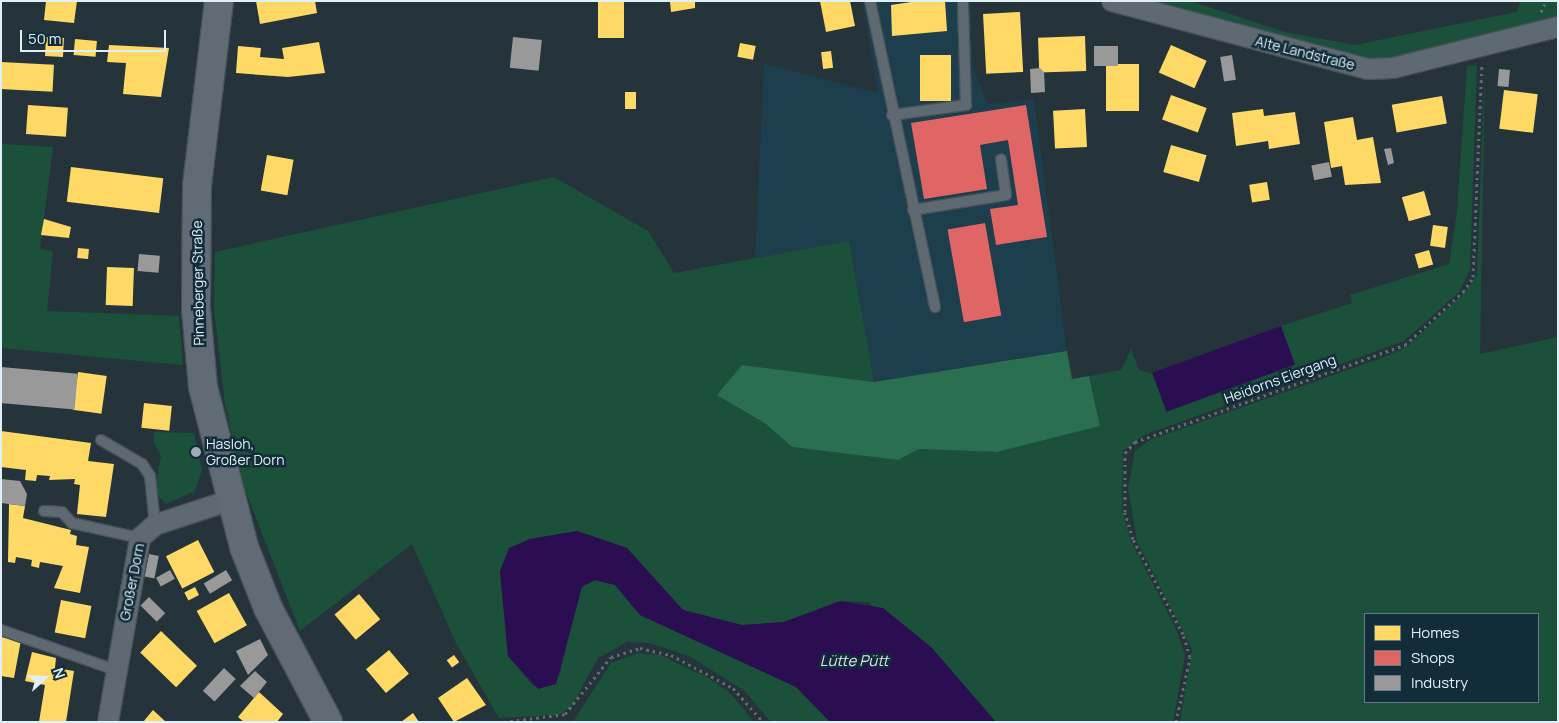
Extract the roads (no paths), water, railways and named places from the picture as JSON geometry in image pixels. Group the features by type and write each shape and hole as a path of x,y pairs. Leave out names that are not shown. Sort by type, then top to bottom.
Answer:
{"main road":[{"name":"Pinneberger Straße","path":"219,1 197,186 196,308 203,387 228,500 268,608 328,722"}],"street":[{"name":"Alte Landstraße","path":"1112,1 1368,68 1393,68 1558,27"},
{"name":"Großer Dorn","path":"108,722 115,670 140,538 155,525 228,500"}],"lane":[{"path":"870,1 892,114 935,307"},
{"path":"892,114 966,105 963,1"},
{"path":"913,210 1006,195 1001,159"},
{"path":"100,440 142,464 150,476 155,525"},
{"path":"44,511 62,512 72,523 140,538"},
{"path":"1,630 115,670"}],"water":[{"path":"1281,326 1295,365 1166,411 1152,373"},
{"name":"Lütte Pütt","path":"577,531 627,548 683,610 742,625 784,622 840,601 883,608 931,647 996,722 830,722 796,687 640,615 615,585 595,580 582,587 556,684 538,689 508,656 500,571 509,548 530,539"}],"place":[{"name":"Hasloh, Großer Dorn","path":"196,452"}]}
